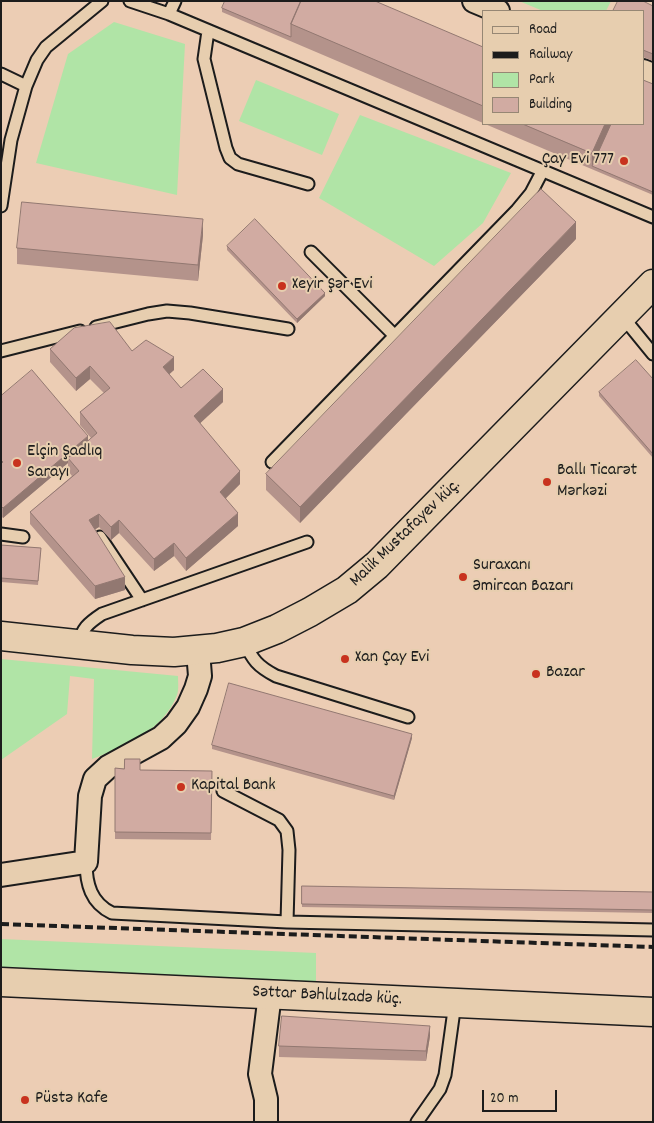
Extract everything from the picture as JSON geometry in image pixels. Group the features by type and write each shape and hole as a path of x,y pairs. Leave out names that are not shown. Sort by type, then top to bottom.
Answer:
{"street":[{"path":"474,1 496,10"},
{"name":"Malik Mustafayev küç.","path":"1,636 132,650 198,651 244,642 277,629 310,612 347,590 377,565 653,284"},
{"path":"1,876 86,862 90,796 94,779 108,767 161,738 176,724 188,707 200,676 198,651"},
{"name":"Səttar Bəhlulzadə küç.","path":"1,982 653,1012"},
{"path":"266,1122 266,1099 260,1074 270,994"}],"lane":[{"path":"1,206 6,140 37,60 46,47 102,1"},
{"path":"130,1 169,14 653,217"},
{"path":"169,14 175,1"},
{"path":"208,31 204,59 230,158 238,164 308,184"},
{"path":"1,74 26,86"},
{"path":"272,462 517,210 530,193 543,170"},
{"path":"311,252 395,336"},
{"path":"1,352 148,314 167,311 288,329"},
{"path":"622,316 653,354"},
{"path":"1,534 23,537"},
{"path":"100,537 142,600"},
{"path":"78,644 83,631 90,622 102,614 307,542"},
{"path":"244,642 254,661 262,669 276,676 408,717"},
{"path":"223,791 279,820 287,831 289,850 287,922"},
{"path":"86,862 88,887 103,909 112,913 287,922 653,930"},
{"path":"417,1122 440,1089 445,1075 455,1003"}],"green space":[{"path":"519,1 611,1 606,10 541,10"},
{"path":"114,22 185,44 177,195 36,163 68,54"},
{"path":"256,80 339,114 322,155 239,121"},
{"path":"360,115 511,173 483,223 434,266 319,198"},
{"path":"1,659 178,676 178,693 163,718 142,736 92,759 94,679 70,676 67,714 1,760"},
{"path":"1,939 316,953 316,982 1,967"}],"building":[{"path":"225,1 301,1 291,24 291,37 222,8"},
{"path":"301,1 375,1 482,47 482,106 291,24"},
{"path":"618,1 643,1 653,6 653,54 644,50 644,10 614,10"},
{"path":"644,80 653,84 653,192 592,166 611,125 644,125"},
{"path":"525,125 605,125 592,153"},
{"path":"541,189 576,222 300,507 266,474"},
{"path":"22,202 203,219 198,265 17,248"},
{"path":"255,219 325,293 297,319 227,246"},
{"path":"110,322 132,351 146,340 174,357 163,367 181,388 203,369 223,389 194,416 240,471 220,492 238,513 186,558 174,543 154,559 119,520 111,527 99,514 89,520 125,577 95,586 30,512 79,471 68,458 97,433 80,412 110,388 90,366 76,378 50,349 74,328"},
{"path":"636,360 653,379 653,454 599,392"},
{"path":"32,370 88,436 3,508 1,506 1,464 3,462 1,460 1,396"},
{"path":"1,545 41,548 38,581 1,578"},
{"path":"229,683 412,734 394,796 212,745"},
{"path":"125,759 140,759 140,770 212,771 211,833 115,832 115,768 124,769"},
{"path":"302,886 653,892 653,910 302,904"},
{"path":"282,1016 430,1026 426,1051 279,1046"}],"railway":[{"path":"1,924 653,947"}],"place":[{"name":"Çay Evi 777","path":"624,161"},
{"name":"Xeyir Şər Evi","path":"282,286"},
{"name":"Elçin Şadlıq Sarayı","path":"17,463"},
{"name":"Ballı Ticarət Mərkəzi","path":"547,482"},
{"name":"Suraxanı Əmircan Bazarı","path":"463,577"},
{"name":"Xan Çay Evi","path":"345,659"},
{"name":"Bazar","path":"536,674"},
{"name":"Kapital Bank","path":"181,787"},
{"name":"Püstə Kafe","path":"25,1100"}]}
